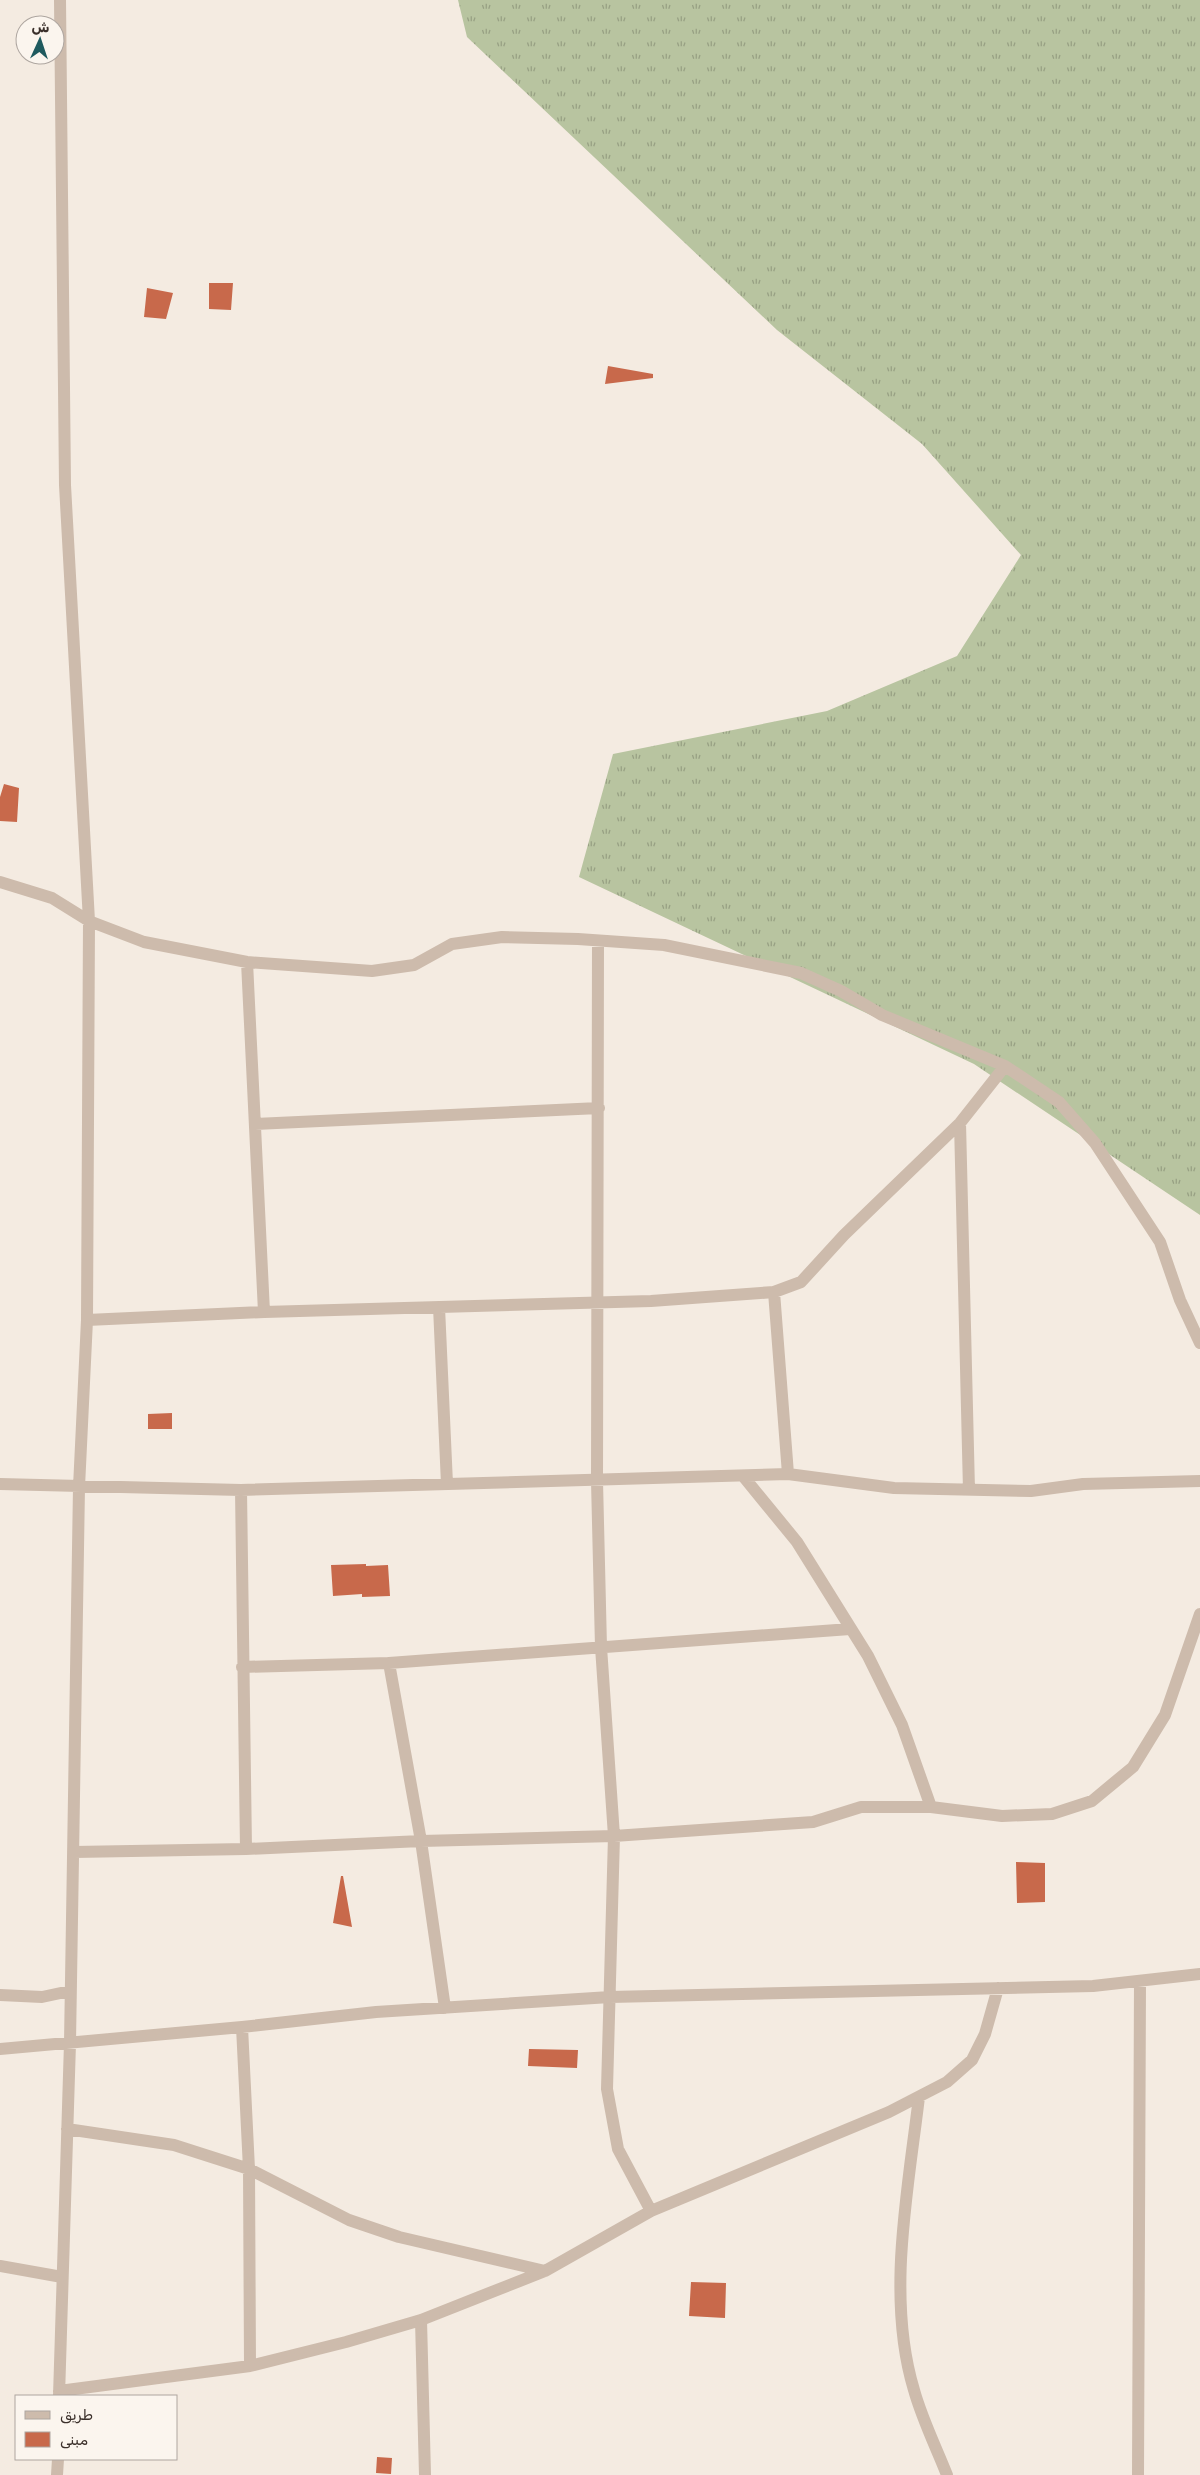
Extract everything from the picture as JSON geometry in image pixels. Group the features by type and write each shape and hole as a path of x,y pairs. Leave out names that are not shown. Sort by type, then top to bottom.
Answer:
{"street":[{"path":"60,0 66,485 89,921 87,1320 79,1487 70,2043 59,2394 250,2366 346,2342 421,2320 545,2271 651,2211 889,2112 947,2082 972,2060 985,2034 998,1988"},
{"path":"0,882 52,898 89,921 144,942 247,962 372,971 414,964 452,944 493,938 598,941 664,946 801,973 841,991 882,1015 1005,1066 1059,1102 1095,1143 1160,1242 1180,1300 1200,1343"},
{"path":"598,941 599,1302 597,1481 601,1647 614,1836 607,2089 618,2149 651,2211"},
{"path":"247,962 264,1312"},
{"path":"87,1320 264,1312 599,1302 774,1292 802,1282 844,1235 960,1123 1005,1066"},
{"path":"255,1124 599,1108"},
{"path":"960,1123 969,1490"},
{"path":"774,1292 788,1474"},
{"path":"440,1307 447,1484"},
{"path":"0,1484 241,1490 788,1474 894,1488 1031,1491 1082,1484 1200,1481"},
{"path":"743,1476 797,1542 868,1656 902,1725 931,1807"},
{"path":"241,1490 246,1849"},
{"path":"74,1852 246,1849 421,1841 614,1836 813,1822 861,1807 931,1807 1002,1816 1052,1814 1092,1801 1133,1767 1165,1715 1200,1614"},
{"path":"242,1666 389,1663 850,1629"},
{"path":"389,1663 421,1841 445,2008"},
{"path":"0,2049 242,2027 376,2012 610,1996 1093,1986 1200,1974"},
{"path":"1138,2475 1140,1981"},
{"path":"0,1995 42,1997 70,1991"},
{"path":"242,2027 248,2168 250,2366"},
{"path":"919,2097 901,2246 902,2330 914,2390 947,2475"},
{"path":"67,2129 174,2145 248,2168 349,2220 390,2235 545,2271"},
{"path":"0,2266 62,2277"},
{"path":"421,2320 425,2475"},
{"path":"57,2475 58,2460"}],"green space":[{"path":"458,0 1200,0 1200,1215 974,1064 579,877 613,754 827,711 957,656 1021,555 922,444 777,330 467,37"}],"building":[{"path":"209,283 233,283 231,310 209,309"},
{"path":"147,288 173,293 166,319 144,317"},
{"path":"608,366 653,374 653,378 605,384"},
{"path":"4,784 19,788 17,822 0,821 0,797"},
{"path":"172,1413 172,1429 148,1429 148,1414"},
{"path":"366,1564 366,1566 388,1565 390,1596 362,1597 362,1594 333,1596 331,1565"},
{"path":"1016,1862 1045,1863 1045,1902 1017,1903"},
{"path":"341,1876 343,1876 352,1927 333,1923"},
{"path":"529,2049 578,2050 577,2068 528,2066"},
{"path":"691,2282 726,2283 725,2318 689,2316"},
{"path":"377,2457 392,2458 391,2474 376,2473"}]}
